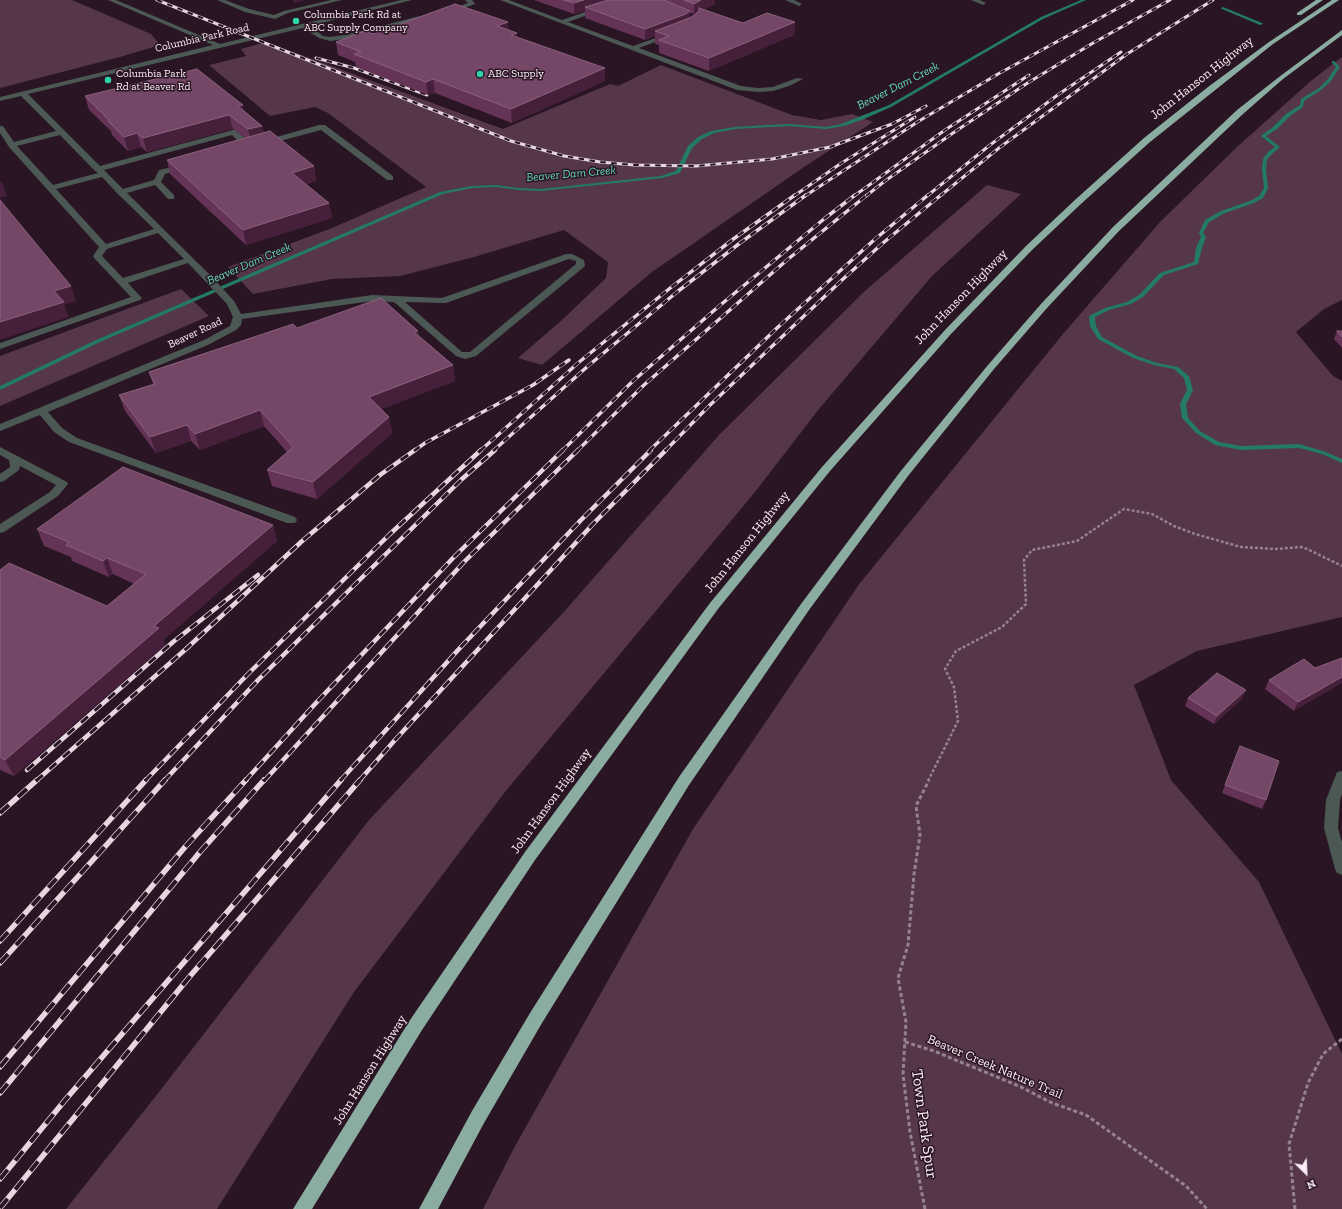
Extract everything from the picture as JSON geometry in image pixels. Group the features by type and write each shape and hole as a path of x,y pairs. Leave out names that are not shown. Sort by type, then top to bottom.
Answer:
{"highway":[{"path":"1292,20 1320,0"},
{"name":"John Hanson Highway","path":"302,1209 416,1025 530,856 671,662 787,515 921,362 1030,248 1125,160 1231,73 1271,43 1336,0"},
{"path":"428,1209 478,1117 536,1018 684,781 805,607 904,474 991,367 1044,306 1116,229 1240,112 1281,78 1342,32"},
{"path":"1231,73 1260,41"}],"street":[{"path":"111,0 218,46"},
{"path":"220,0 247,11 275,17 286,12 340,0"},
{"name":"Columbia Park Road","path":"0,98 409,0"},
{"path":"443,12 472,4 468,0"},
{"path":"503,0 740,88 758,90 774,89 799,79"},
{"path":"788,0 799,4"},
{"path":"974,0 983,3"},
{"path":"562,22 606,7"},
{"path":"304,25 321,38 330,39 345,37 429,16"},
{"path":"275,17 284,30"},
{"path":"634,48 675,32"},
{"name":"Beaver Road","path":"0,428 207,342 232,328 236,324 238,317 231,303 210,280 22,93"},
{"path":"0,128 12,145 104,247"},
{"path":"51,188 100,171 233,132 247,149 322,128 390,178"},
{"path":"12,145 61,132"},
{"path":"121,192 157,182 162,172 191,164"},
{"path":"157,182 172,197"},
{"path":"0,346 137,298 97,256 104,247 159,230"},
{"path":"238,317 372,298 396,299 443,301 569,256 580,260 581,265 473,354 465,356 459,354 396,299"},
{"path":"121,282 190,260"},
{"path":"42,410 58,430 73,440 291,520"},
{"path":"0,450 14,459 63,484 54,494 0,529"},
{"path":"0,479 15,468 14,459"},
{"path":"1342,776 1333,800 1331,828 1342,869"}],"path":[{"path":"905,1042 906,1022 898,978 908,945 914,874 920,836 916,806 958,721 954,687 945,670 956,651 1002,627 1026,604 1024,560 1032,550 1077,540 1124,509 1152,514 1174,526 1195,534 1241,547 1274,549 1302,547 1342,566"},
{"path":"1295,1209 1289,1144 1308,1083 1323,1054 1342,1039"},
{"name":"Town Park Spur","path":"905,1042 903,1074 909,1125 925,1209"},
{"name":"Beaver Creek Nature Trail","path":"905,1042 934,1051 1021,1087 1052,1103 1086,1115 1186,1186 1207,1209"}],"shaded area":[{"path":"0,0 72,0 151,34 160,45 120,57 0,88"},
{"path":"266,42 503,129 610,84 618,86 661,65 792,115 821,120 852,114 873,122 807,165 652,272 542,365 518,358 562,320 606,278 608,262 564,230 474,257 400,276 332,279 253,294 228,267 332,228 426,187 328,113 315,107 270,116 209,65 246,56 241,49"},
{"path":"1342,57 1342,300 1324,309 1296,332 1333,376 1342,381 1342,617 1197,651 1134,685 1171,780 1259,882 1342,1054 1342,1209 483,1209 514,1148 693,829 860,583 1063,334 1160,222 1237,147 1312,80"},
{"path":"987,185 1021,194 932,276 819,409 755,492 505,792 354,992 217,1209 66,1209 159,1092 369,820 562,614 719,435 866,290"},
{"path":"181,289 209,316 0,406 0,356"}],"building":[{"path":"564,0 584,0 574,3"},
{"path":"608,0 664,0 690,11 686,14 645,29 585,7"},
{"path":"684,0 701,0 694,4"},
{"name":"ABC Supply","path":"455,4 508,22 497,26 517,33 511,35 605,68 511,109 433,79 426,82 354,54 361,52 336,42 365,31 373,34"},
{"path":"699,8 743,23 767,13 795,22 709,58 659,40 669,36 655,31 692,17 699,11"},
{"path":"197,69 243,105 238,106 262,126 248,129 229,115 143,138 137,133 124,137 85,96"},
{"path":"270,131 314,166 292,173 329,203 243,230 167,160"},
{"path":"0,200 71,286 54,291 64,302 0,322"},
{"path":"381,298 418,331 414,332 453,365 369,397 389,417 313,482 267,470 293,447 260,410 195,434 187,425 150,437 119,395 155,384 149,372 293,324 297,328"},
{"path":"1337,331 1342,331 1342,337"},
{"path":"123,467 273,525 154,626 159,628 5,760 0,757 0,570 9,563 107,606 146,574 107,558 103,561 66,545 69,542 37,529"},
{"path":"1342,658 1342,677 1298,702 1269,680 1304,659 1315,668"},
{"path":"1217,673 1246,690 1217,716 1188,698"},
{"path":"1240,746 1279,761 1266,800 1225,785"}],"waterway":[{"name":"Beaver Dam Creek","path":"0,388 98,341 442,193 472,187 496,186 541,190 662,177 678,172 690,147 700,138 713,132 735,128 789,125 826,128 842,125 862,118 890,106 1042,18 1084,0"},
{"path":"1223,8 1261,24"},
{"path":"1333,62 1338,67 1330,80 1320,89 1302,100 1302,106 1288,115 1275,128 1263,136 1278,147 1265,159 1264,169 1266,188 1261,197 1252,202 1223,212 1207,221 1201,233 1204,237 1199,248 1196,263 1162,274 1141,296 1129,303 1107,309 1092,316 1093,326 1100,338 1135,357 1156,364 1176,368 1187,377 1190,390 1183,404 1185,418 1198,432 1217,444 1241,448 1299,446 1324,453 1342,461"}],"railway":[{"path":"157,0 511,141 564,156 600,162 634,165 696,166 772,159 830,147 892,124 926,106"},
{"path":"805,196 919,121 998,74 1133,0"},
{"path":"866,196 953,133 1026,84 1093,43 1170,0"},
{"path":"940,196 999,148 1127,54 1213,0"},
{"path":"927,196 990,145 1059,94 1121,52"},
{"path":"316,58 354,68 427,95"},
{"path":"854,196 945,130 1029,75"},
{"path":"794,196 840,164 915,117"},
{"path":"480,451 578,363 669,289 732,240 795,195"},
{"path":"493,451 588,366 677,292 740,243 806,195"},
{"path":"562,451 633,381 718,307 855,195"},
{"path":"577,451 644,385 787,260 867,195"},
{"path":"649,451 777,328 874,240 928,195"},
{"path":"665,451 709,406 842,280 883,243 941,195"},
{"path":"414,451 425,443 533,385 569,360"},
{"path":"36,781 186,649 301,542 380,475 415,450"},
{"path":"145,781 248,674 390,534 481,450"},
{"path":"164,781 259,679 462,479 495,450"},
{"path":"245,781 315,704 453,558 563,450"},
{"path":"264,781 464,562 578,450"},
{"path":"340,781 458,650 581,520 651,450"},
{"path":"359,781 593,524 666,450"},
{"path":"27,770 173,642 258,575"},
{"path":"0,813 37,780"},
{"path":"0,941 146,780"},
{"path":"0,963 165,780"},
{"path":"0,1067 185,847 246,780"},
{"path":"0,1093 200,852 264,780"},
{"path":"0,1179 66,1099 341,780"},
{"path":"0,1208 191,975 360,780"}],"place":[{"name":"Columbia Park Rd at ABC Supply Company","path":"296,21"},
{"name":"ABC Supply","path":"480,74"},
{"name":"Columbia Park Rd at Beaver Rd","path":"108,80"}]}
